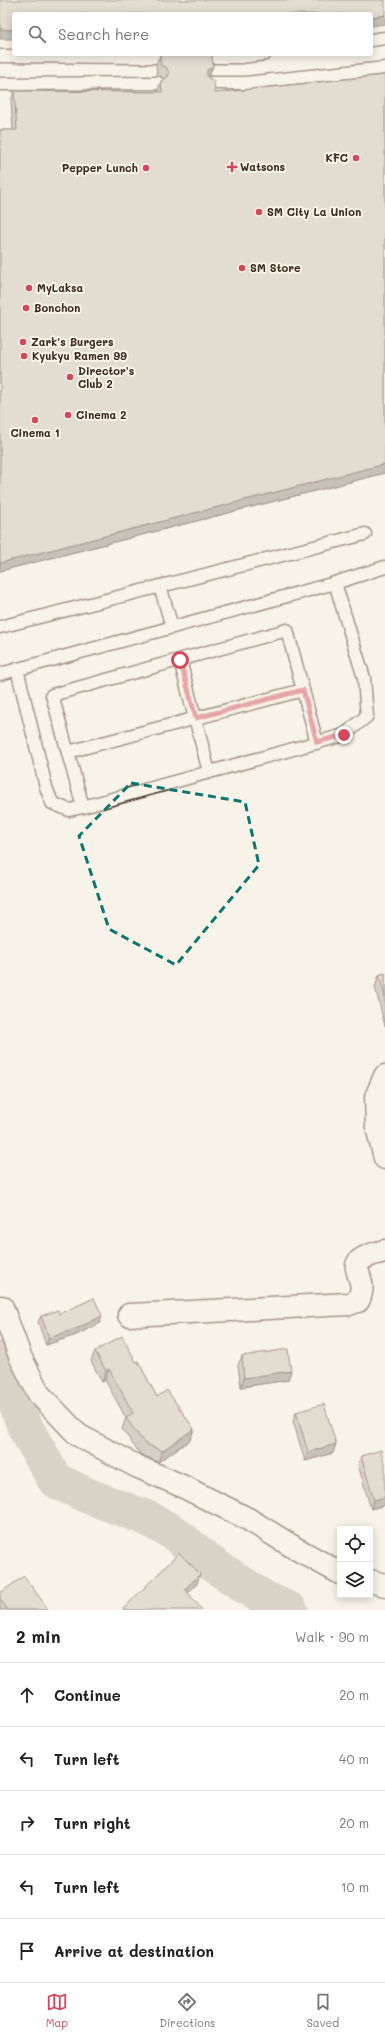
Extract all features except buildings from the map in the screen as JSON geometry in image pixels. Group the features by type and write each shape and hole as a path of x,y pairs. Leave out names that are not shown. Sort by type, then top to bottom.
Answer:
{"street":[{"path":"385,1076 376,1097 377,1127 385,1158"},
{"path":"129,1315 349,1304 358,1301 362,1293 357,1264 360,1259 366,1255 385,1251"},
{"path":"2,1307 20,1356 39,1394 78,1435 136,1466 182,1486 248,1519 294,1548 337,1571"},
{"path":"373,1582 385,1585"}],"lane":[{"path":"373,40 385,38"},
{"path":"0,56 156,57"},
{"path":"208,57 249,56"},
{"path":"210,83 245,83 385,68"},
{"path":"0,84 158,83"},
{"path":"0,627 365,534"},
{"path":"0,674 335,583 385,567"},
{"path":"17,669 46,787 52,803 69,810 83,807 344,735 367,716 364,678 335,583"},
{"path":"160,586 172,627"},
{"path":"83,807 52,695 287,630 317,742"},
{"path":"180,660 209,772"},
{"path":"68,752 303,690"}],"highlighted area":[{"path":"131,783 245,802 259,865 176,965 109,929 79,836"}],"waterway":[{"path":"0,1359 26,1429 55,1480 86,1495 149,1519 174,1533 212,1564 265,1599 290,1610"}],"place":[{"name":"KFC","path":"356,158"},
{"name":"Watsons","path":"232,167"},
{"name":"Pepper Lunch","path":"146,168"},
{"name":"SM City La Union","path":"259,212"},
{"name":"SM Store","path":"242,268"},
{"name":"MyLaksa","path":"29,288"},
{"name":"Bonchon","path":"26,308"},
{"name":"Zark's Burgers","path":"23,342"},
{"name":"Kyukyu Ramen 99","path":"24,356"},
{"name":"Director's Club 2","path":"70,377"},
{"name":"Cinema 2","path":"68,415"},
{"name":"Cinema 1","path":"35,420"}],"route":[{"path":"180,660 196,718 303,690 317,742 344,735"}]}
